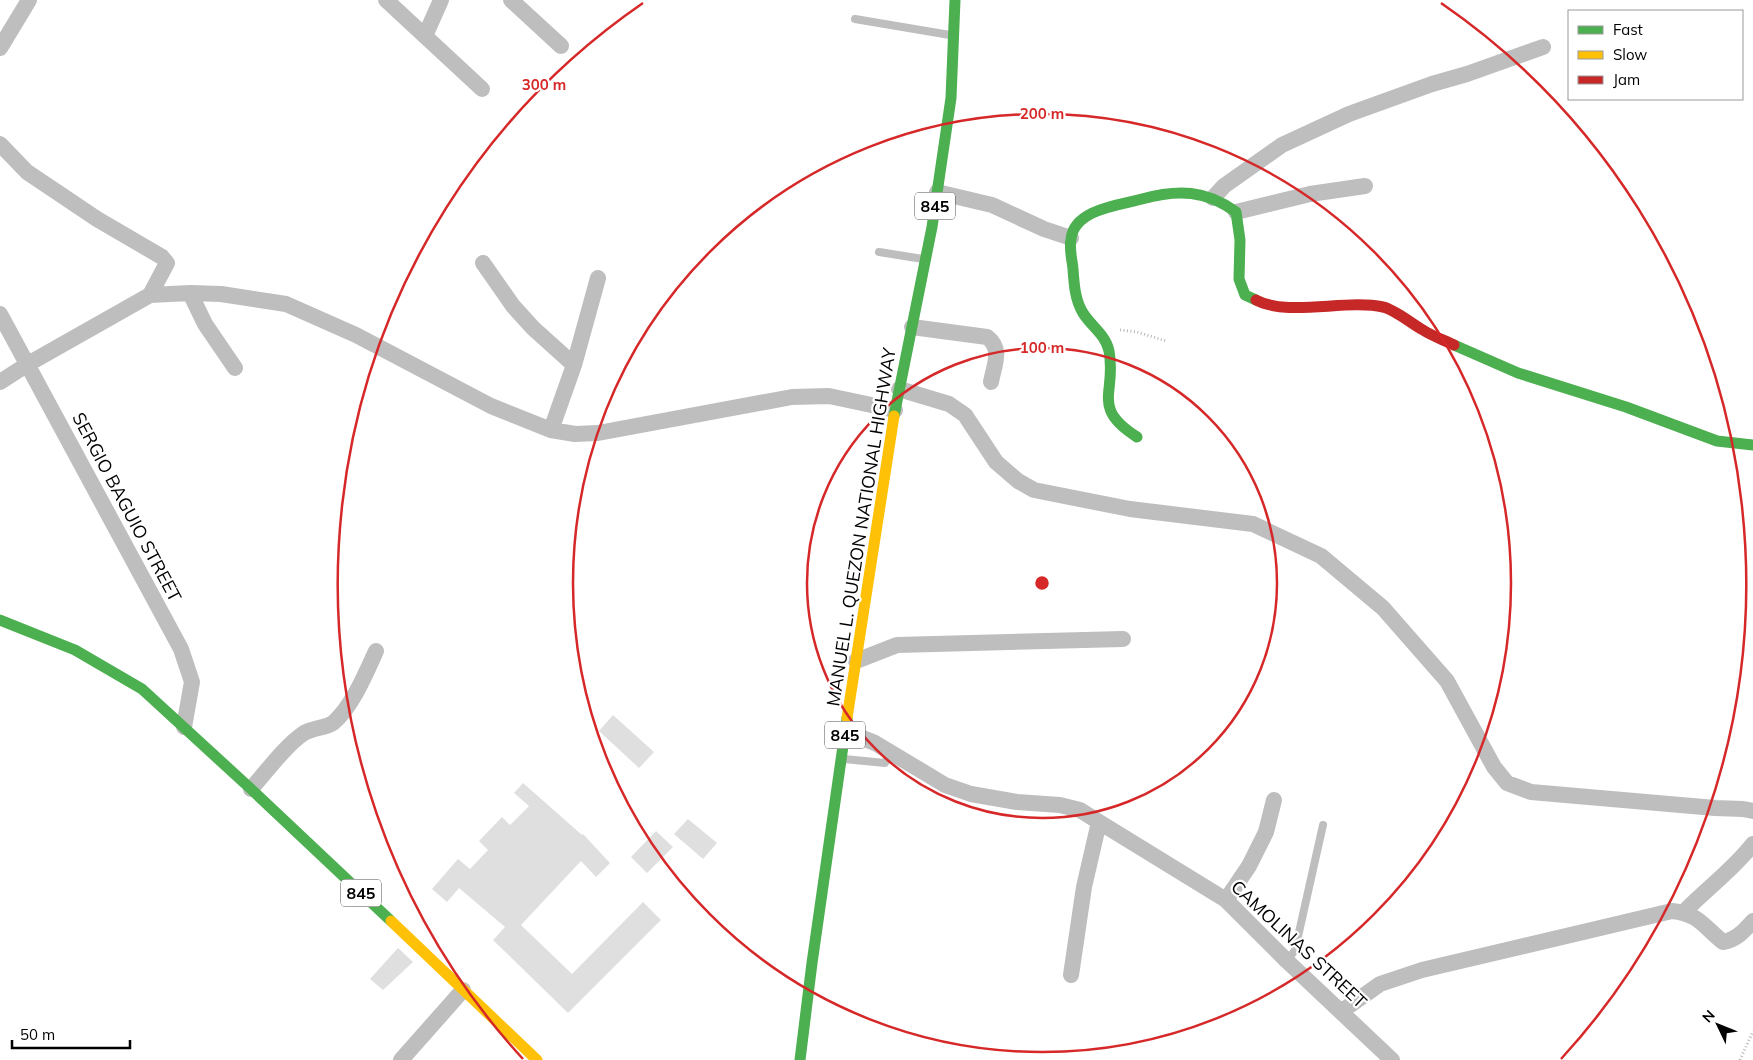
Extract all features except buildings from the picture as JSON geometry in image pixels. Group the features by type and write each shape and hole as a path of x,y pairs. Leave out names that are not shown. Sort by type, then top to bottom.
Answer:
{"main road":[{"name":"MANUEL L. QUEZON NATIONAL HIGHWAY","path":"800,1060 841,758 895,410 925,259 951,98 955,0"},
{"path":"1137,437 1118,425 1111,417 1108,405 1108,351 1104,337 1085,316 1074,288 1071,238 1073,229 1087,216 1107,207 1165,193 1196,194 1213,198 1236,212 1240,240 1239,279 1246,295 1261,303 1282,307 1368,305 1386,307 1425,332 1518,373 1626,407 1717,441 1753,445"},
{"name":"845","path":"0,620 75,650 142,689 251,789 537,1060"}],"street":[{"path":"0,48 29,0"},
{"path":"386,0 482,89"},
{"path":"425,36 441,0"},
{"path":"512,0 561,46"},
{"path":"1213,198 1224,186 1282,145 1349,114 1543,47"},
{"path":"0,144 27,172 97,219 162,257 167,263 150,295"},
{"path":"1236,212 1310,194 1366,186"},
{"path":"937,192 992,205 1044,229 1071,238"},
{"path":"483,263 513,306 533,328 574,365"},
{"path":"552,430 574,365 598,278"},
{"path":"190,293 205,324 235,368"},
{"path":"0,382 28,364 150,295 222,294 286,304 356,335 490,406 552,430 575,434 598,433 792,397 829,396 895,410"},
{"name":"SERGIO BAGUIO STREET","path":"0,314 181,649 192,682 184,727"},
{"path":"912,327 987,337 994,343 997,351 991,382"},
{"path":"899,389 949,404 965,415 996,462 1018,481 1034,490 1130,509 1254,524 1321,556 1384,608 1448,680 1494,767 1507,783 1531,792 1714,808 1744,808 1753,811"},
{"path":"856,661 897,645 1124,638"},
{"path":"251,789 294,742 305,733 333,722 342,712 366,673 376,651"},
{"name":"CAMOLINAS STREET","path":"845,731 876,744 945,785 970,794 1017,802 1060,805 1080,810 1226,900 1287,961 1392,1060"},
{"path":"1226,900 1249,866 1266,832 1274,800"},
{"path":"1071,975 1084,887 1099,822"},
{"path":"1684,912 1753,844"},
{"path":"1342,1011 1380,984 1422,970 1672,911 1684,912 1693,916 1723,942 1730,941 1740,935 1753,921"},
{"path":"401,1060 464,990"}],"lane":[{"path":"854,19 954,35"},
{"path":"879,252 925,259"},
{"path":"841,758 885,764 891,753"},
{"path":"1287,961 1296,950 1323,825"}],"path":[{"path":"1095,327 1137,332 1166,341"},
{"path":"1740,1060 1753,1031"}],"traffic: fast":[{"path":"894,416 932,227 951,98 955,0"},
{"path":"1137,437 1114,417 1110,408 1108,398 1111,366 1109,351 1102,335 1086,318 1080,308 1074,286 1070,243 1074,229 1080,221 1099,210 1155,196 1191,193 1214,199 1236,212 1240,240 1239,279 1245,295 1256,300"},
{"path":"1454,345 1518,373 1626,407 1717,441 1753,445"},
{"path":"0,620 75,650 142,689 391,921"},
{"path":"800,1060 847,718"}],"traffic: slow":[{"path":"847,718 894,416"},
{"path":"391,921 537,1060"}],"traffic: jam":[{"path":"1256,300 1269,305 1300,308 1352,305 1383,307 1430,334 1454,345"}]}
